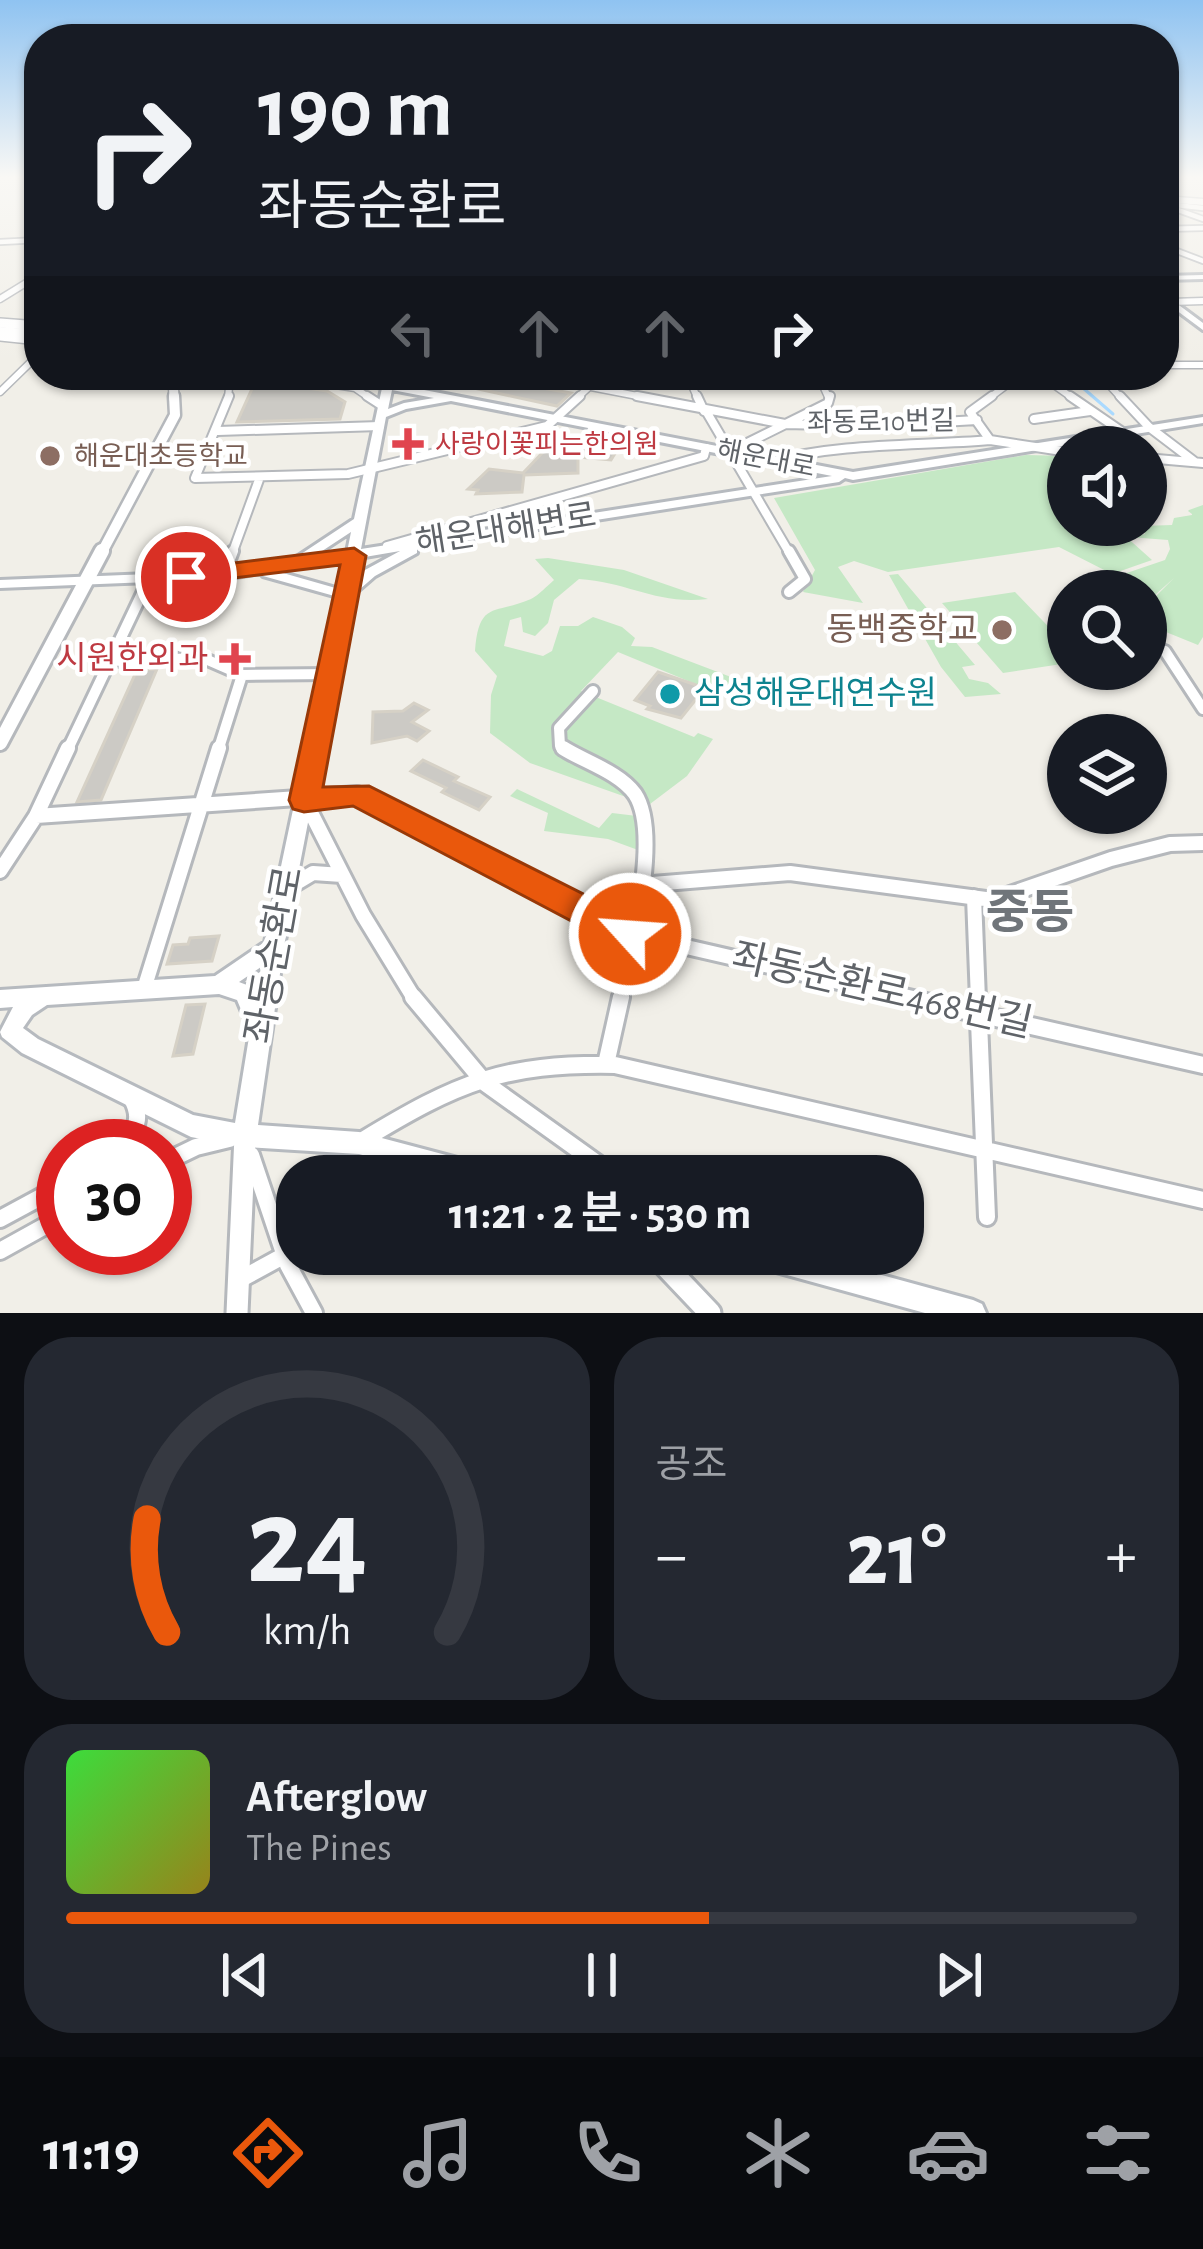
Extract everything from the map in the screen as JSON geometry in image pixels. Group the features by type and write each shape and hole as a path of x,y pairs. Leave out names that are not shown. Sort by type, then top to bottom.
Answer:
{"main road":[{"path":"1179,308 1203,327"},
{"name":"좌동순환로","path":"244,1136 274,946 387,390"},
{"name":"해운대로","path":"431,390 854,476 1047,443"},
{"path":"446,394 447,390"},
{"path":"382,416 404,406 461,398"},
{"name":"해운대로","path":"1157,426 1203,420"},
{"name":"해운대해변로","path":"0,584 224,575 854,476"},
{"path":"291,565 361,520"},
{"path":"257,570 346,595 379,567 425,543"},
{"path":"219,986 274,946"},
{"path":"0,999 219,986 244,993 261,1031"},
{"path":"44,996 5,1023 30,1046 191,1126 244,1136 358,1143 402,1155"},
{"path":"835,1275 973,1313"}],"street":[{"path":"0,392 5,382"},
{"path":"0,743 175,415 174,390"},
{"path":"229,390 228,406 195,478 348,475 548,426 586,390"},
{"path":"357,390 382,416"},
{"name":"좌동로10번길","path":"598,390 785,424 871,426 974,416"},
{"path":"694,390 805,579 789,592"},
{"name":"좌동로10번길","path":"785,424 827,404 827,390"},
{"path":"990,440 974,416 1004,390"},
{"path":"1061,390 1113,426"},
{"path":"1114,390 1148,426"},
{"path":"1034,418 1090,411"},
{"path":"218,431 382,416"},
{"path":"729,452 785,424"},
{"path":"774,461 817,449 859,451 990,440 1047,450"},
{"path":"1167,440 1199,462"},
{"path":"354,556 704,457 706,448"},
{"path":"1167,460 1199,462"},
{"path":"224,575 260,477"},
{"path":"0,871 36,816 148,579"},
{"path":"1167,654 1203,709"},
{"path":"110,661 202,658 242,675 330,674"},
{"path":"144,989 242,675"},
{"path":"593,691 559,728 560,746 637,796 645,824 640,885 606,1064"},
{"name":"좌동순환로468번길","path":"36,816 357,794 630,934 1203,1065"},
{"path":"304,800 401,983 481,1080 527,1119 583,1155"},
{"path":"640,885 790,873 993,900 1111,860 1186,841 1201,843 1203,859"},
{"path":"285,891 300,877 313,873 342,875"},
{"path":"974,897 987,1217"},
{"path":"358,1143 452,1088 481,1080 606,1064 640,1066 659,1075 1203,1200"},
{"path":"130,1097 139,1112 138,1119"},
{"path":"192,1149 244,1136"},
{"path":"244,1136 276,1231"},
{"path":"238,1313 244,1136"},
{"path":"0,1219 36,1200"},
{"path":"0,1251 36,1231"},
{"path":"239,1282 276,1258"},
{"path":"294,1275 314,1313"},
{"path":"674,1275 710,1313"}],"green space":[{"path":"1026,455 1047,456 1047,546 1136,546 1152,560 1123,570 1104,570 1059,547 888,572 854,561 838,567 863,603 803,592 815,570 774,498"},
{"path":"1203,505 1203,637 1198,645 1167,632 1167,585 1174,578 1167,584 1167,570 1136,570 1165,560 1170,549 1167,525 1174,518 1192,515 1189,510"},
{"path":"535,559 624,570 708,599 673,599 579,579 554,600 548,623 535,636 523,632 521,617 510,620 504,646 543,656 552,651 560,626 578,626 593,617 622,627 635,638 631,646 652,647 752,685 745,695 713,684 705,688 618,652 581,691 694,737 698,733 713,739 687,776 650,804 644,794 626,797 530,763 490,733 491,695 497,676 475,651 480,624 491,612 531,599 554,580"},
{"path":"898,574 975,665 962,667 969,679 988,683 1001,694 965,697 941,667 889,575"},
{"path":"1015,592 1047,625 1047,666 1003,673 942,603"},
{"path":"517,789 599,828 612,813 637,816 638,850 608,839 544,831 548,813 510,796"}],"building":[{"path":"251,390 321,390 345,402 340,419 237,422"},
{"path":"483,390 571,393 557,406"},
{"path":"587,438 603,439 601,450 616,452 611,460 578,457 578,473 524,475 522,492 476,494 478,490 468,489 489,469 523,473 544,451 575,455 577,444 585,444"},
{"path":"157,669 101,800 77,802 137,670"},
{"name":"삼성해운대연수원","path":"658,672 705,688 681,718 647,709 650,706 635,700"},
{"path":"414,703 428,710 412,722 429,731 417,741 407,736 372,743 373,712 403,711"},
{"path":"423,760 490,797 479,810 442,792 446,788 411,771"},
{"path":"219,936 212,961 167,964 173,945 188,944 190,938"},
{"path":"205,1004 193,1054 173,1056 186,1005"}],"waterway":[{"path":"1085,390 1113,414"}],"place":[{"name":"사랑이꽃피는한의원","path":"408,444"},
{"name":"해운대초등학교","path":"50,456"},
{"name":"동백중학교","path":"1002,630"},
{"name":"시원한외과","path":"235,659"},
{"name":"삼성해운대연수원","path":"670,694"}],"district":[{"name":"중동","path":"1030,914"}],"route":[{"path":"186,577 354,556 304,800 357,794 630,934"}]}
